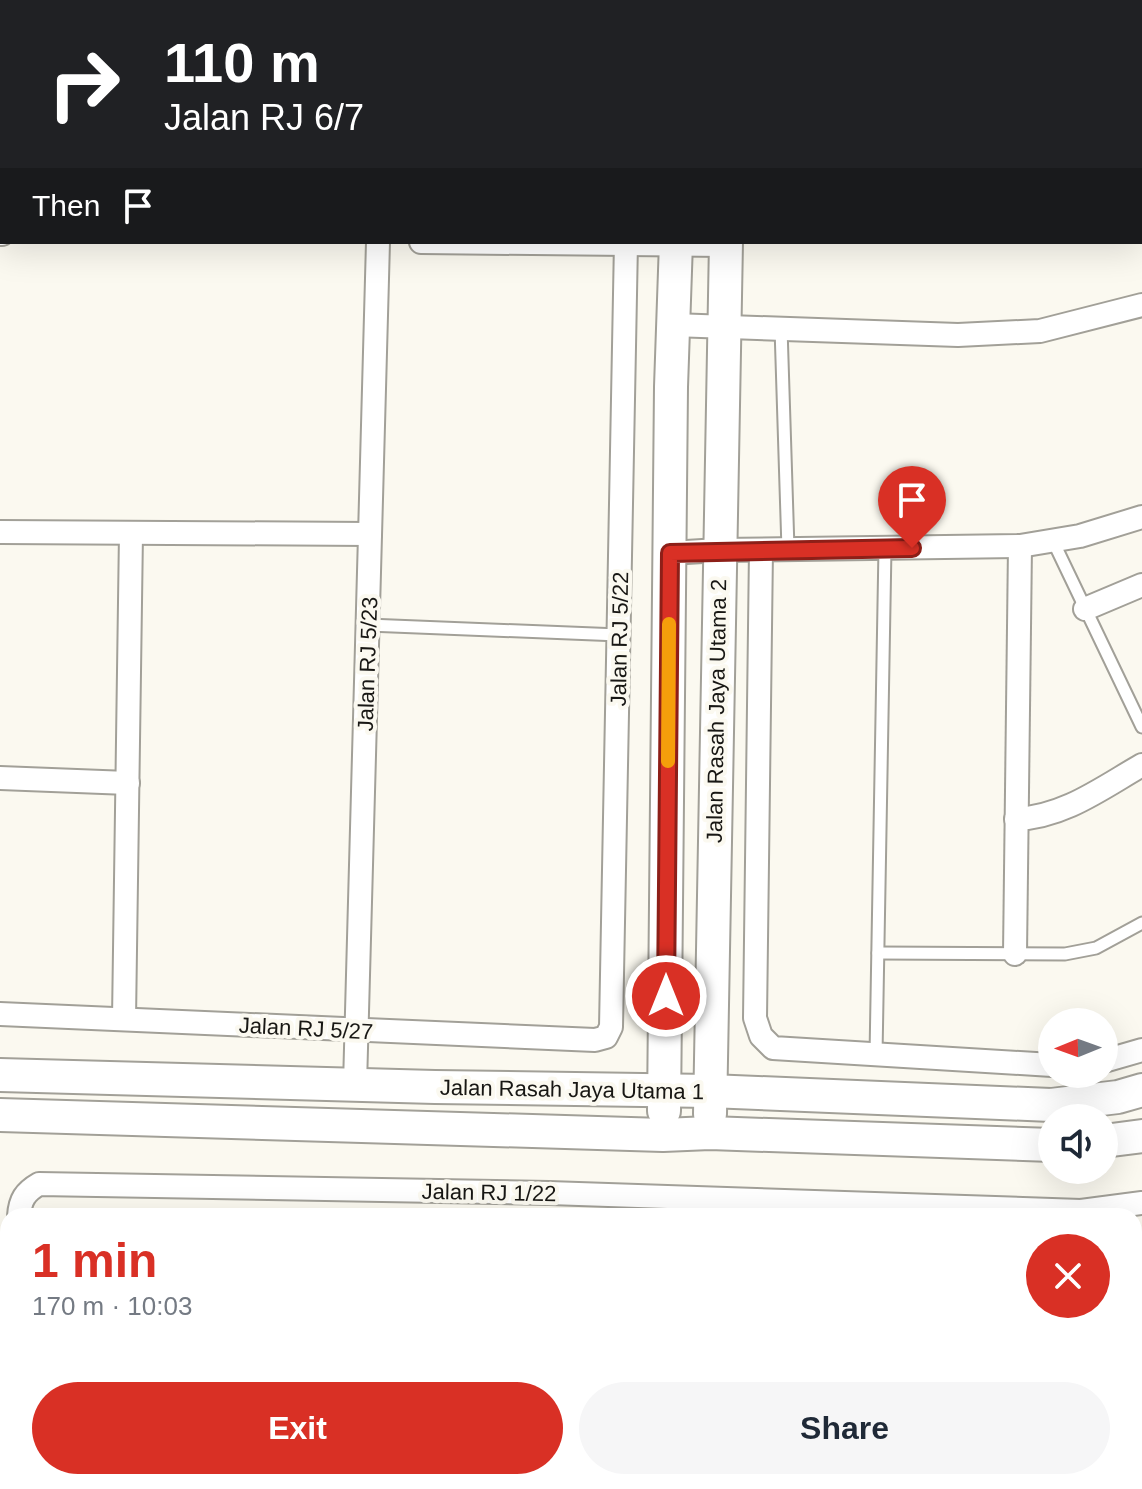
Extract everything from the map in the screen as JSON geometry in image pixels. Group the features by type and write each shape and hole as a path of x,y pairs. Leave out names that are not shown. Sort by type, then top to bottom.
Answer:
{"main road":[{"name":"Jalan Rasah Jaya Utama 2","path":"663,1135 676,244"},
{"name":"Jalan Rasah Jaya Utama 2","path":"710,1133 726,244"},
{"name":"Jalan Rasah Jaya Utama 1","path":"0,1075 710,1091 1051,1105 1118,1097 1142,1090"},
{"name":"Jalan Rasah Jaya Utama 1","path":"0,1115 1038,1145"},
{"path":"1118,1139 1142,1136"}],"street":[{"name":"Jalan RJ 5/23","path":"355,1085 378,244"},
{"name":"Jalan RJ 5/22","path":"609,1032 626,244"},
{"path":"673,325 958,335 1040,331 1142,305"},
{"path":"670,553 1020,546 1080,536 1142,517"},
{"path":"0,532 370,534"},
{"path":"124,1019 131,533"},
{"path":"1015,954 1020,546"},
{"path":"761,550 755,1018 761,1036 773,1048 1038,1064"},
{"path":"1085,609 1142,585"},
{"path":"1016,819 1049,815 1069,807 1142,765"},
{"path":"0,778 128,783"},
{"name":"Jalan RJ 5/27","path":"0,1014 595,1040 606,1037 609,1032"},
{"path":"1118,1057 1142,1050"},
{"name":"Jalan RJ 1/22","path":"20,1208 28,1190 39,1184 549,1193 992,1208"},
{"name":"Jalan RJ 1/22","path":"1104,1208 1142,1203"}],"lane":[{"path":"781,328 788,549"},
{"path":"1053,541 1142,727"},
{"path":"876,1055 885,548"},
{"path":"368,625 619,635"},
{"path":"878,953 1082,952 1096,948 1142,923"}],"slow traffic":[{"path":"668,761 669,624"}],"route":[{"path":"666,996 670,553 912,548"}]}
